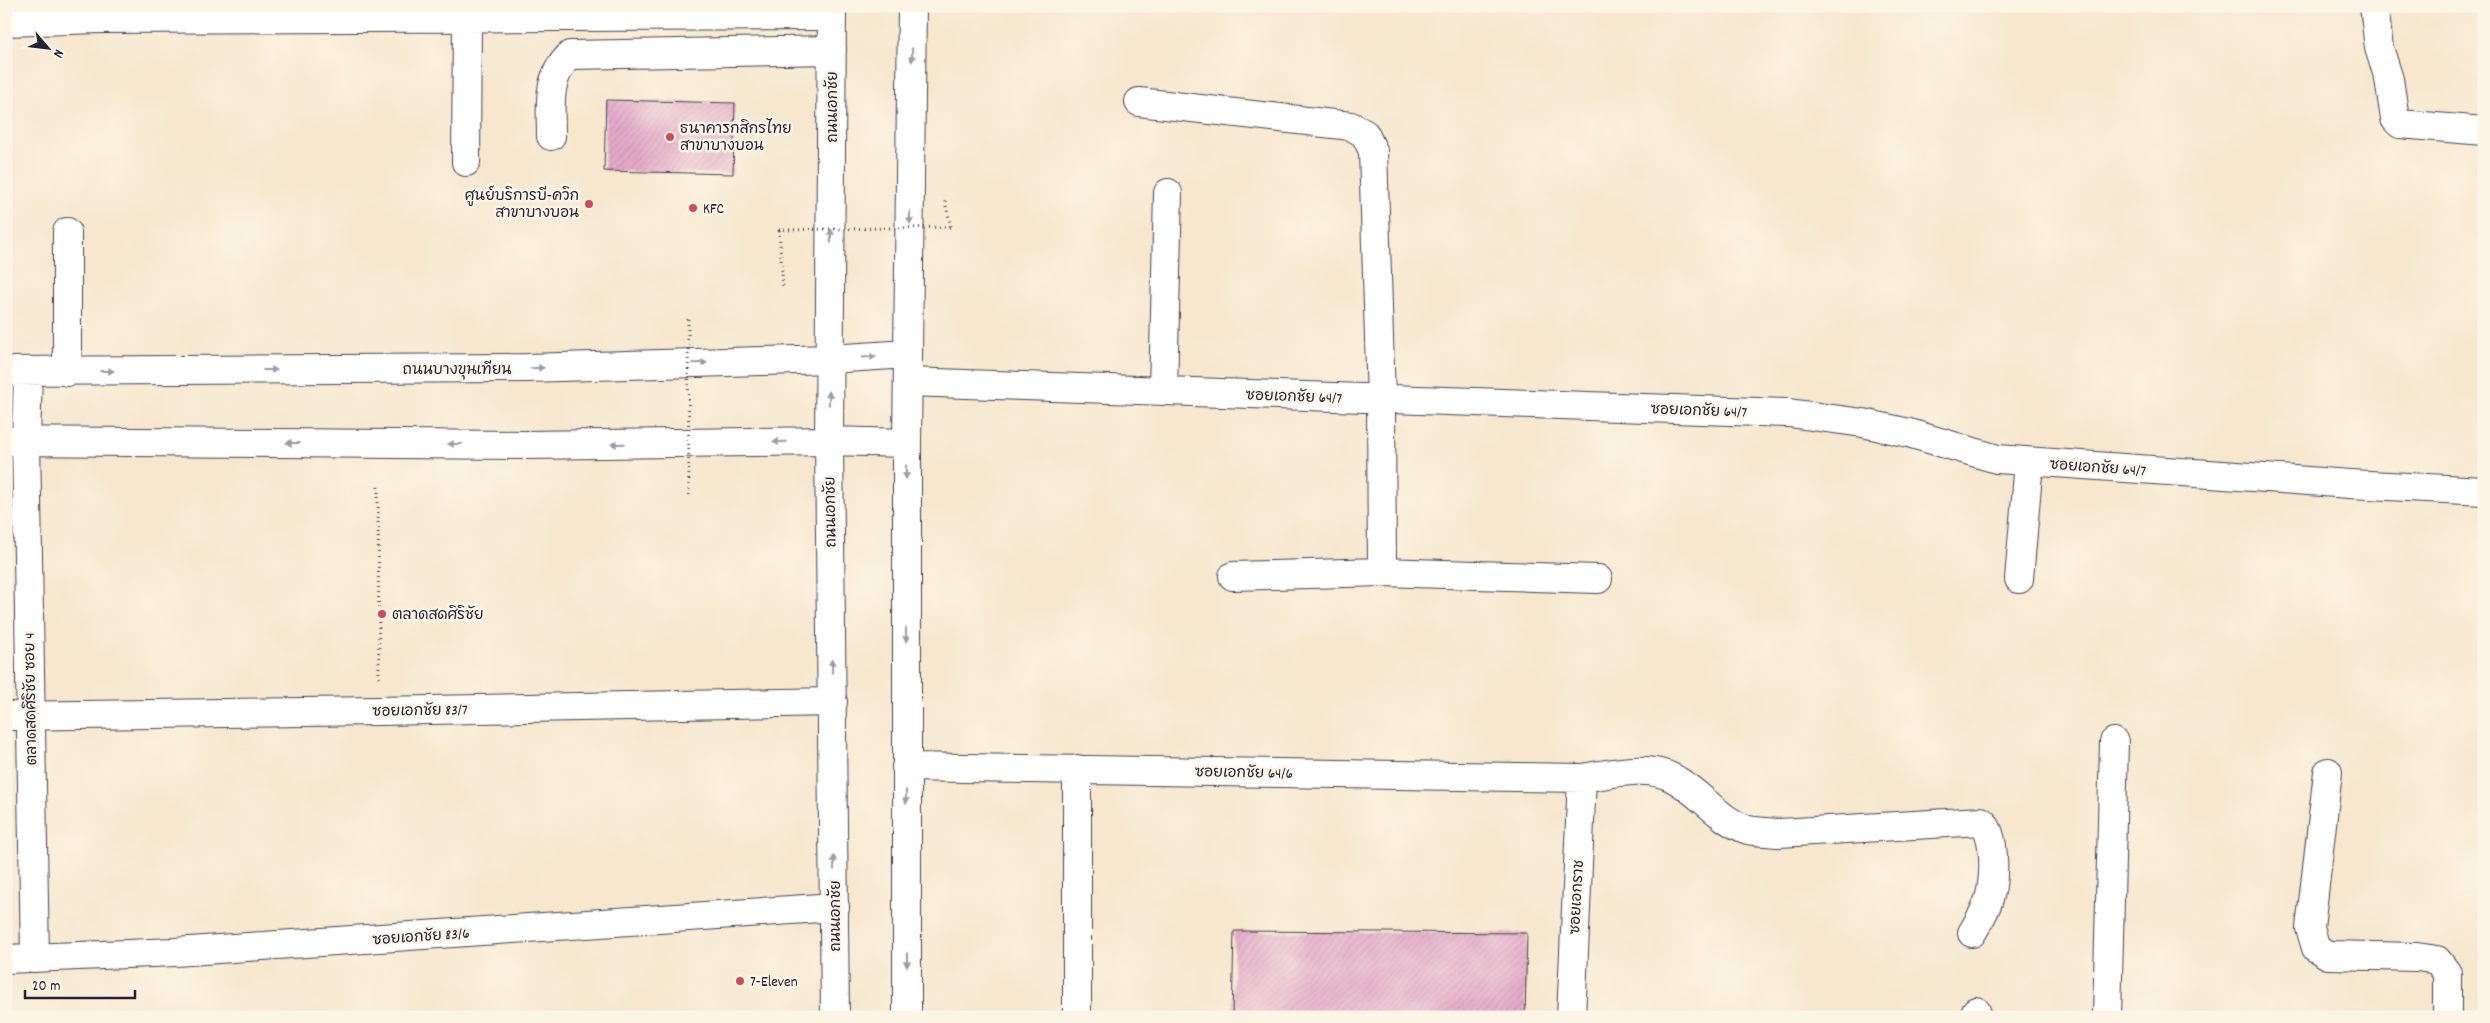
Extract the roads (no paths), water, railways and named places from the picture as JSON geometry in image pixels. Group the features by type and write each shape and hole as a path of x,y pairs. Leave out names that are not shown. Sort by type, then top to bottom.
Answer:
{"street":[{"path":"907,1017 906,443 912,6"},
{"path":"2374,6 2379,48 2389,78 2395,120 2400,124 2484,131"},
{"path":"6,22 100,13 467,17 832,11"},
{"name":"ถนนเอกชัย","path":"832,11 829,441 836,1017"},
{"path":"466,162 467,17"},
{"path":"551,136 551,91 560,66 570,55 832,50"},
{"path":"1139,102 1350,126 1365,134 1373,151 1381,399 1382,572"},
{"path":"1162,391 1168,193"},
{"path":"67,232 67,372"},
{"name":"ถนนบางขุนเทียน","path":"17,372 527,368 830,359 908,354"},
{"name":"ตลาดสดศิริชัย ซอย 4","path":"17,372 18,715 35,958"},
{"name":"ซอยเอกชัย 64/7","path":"908,382 1789,413 1908,433 1997,459 2350,484 2484,491"},
{"path":"16,441 526,445 829,441 906,443"},
{"path":"2019,579 2029,462"},
{"path":"1233,576 1382,572 1598,579"},
{"name":"ซอยเอกชัย 83/7","path":"18,715 379,711 833,702"},
{"path":"2107,1017 2114,742"},
{"name":"ซอยเอกชัย 64/6","path":"906,767 1582,778 1626,772 1655,772 1673,778 1723,816 1749,830 1779,833 1981,821 1987,825 1991,836 1993,876 1989,900 1972,933"},
{"path":"1077,769 1077,1017"},
{"path":"2328,772 2310,928 2316,948 2328,955 2417,957 2437,960 2447,973 2447,1017"},
{"name":"ซอยเอกราช","path":"1571,1017 1582,778"},
{"name":"ซอยเอกชัย 83/6","path":"6,959 175,952 835,908"}],"place":[{"name":"ธนาคารกสิกรไทย สาขาบางบอน","path":"670,137"},
{"name":"ศูนย์บริการบี-ควิก สาขาบางบอน","path":"589,204"},
{"name":"KFC","path":"693,208"},
{"name":"ตลาดสดศิริชัย","path":"382,614"},
{"name":"7-Eleven","path":"740,981"}]}
